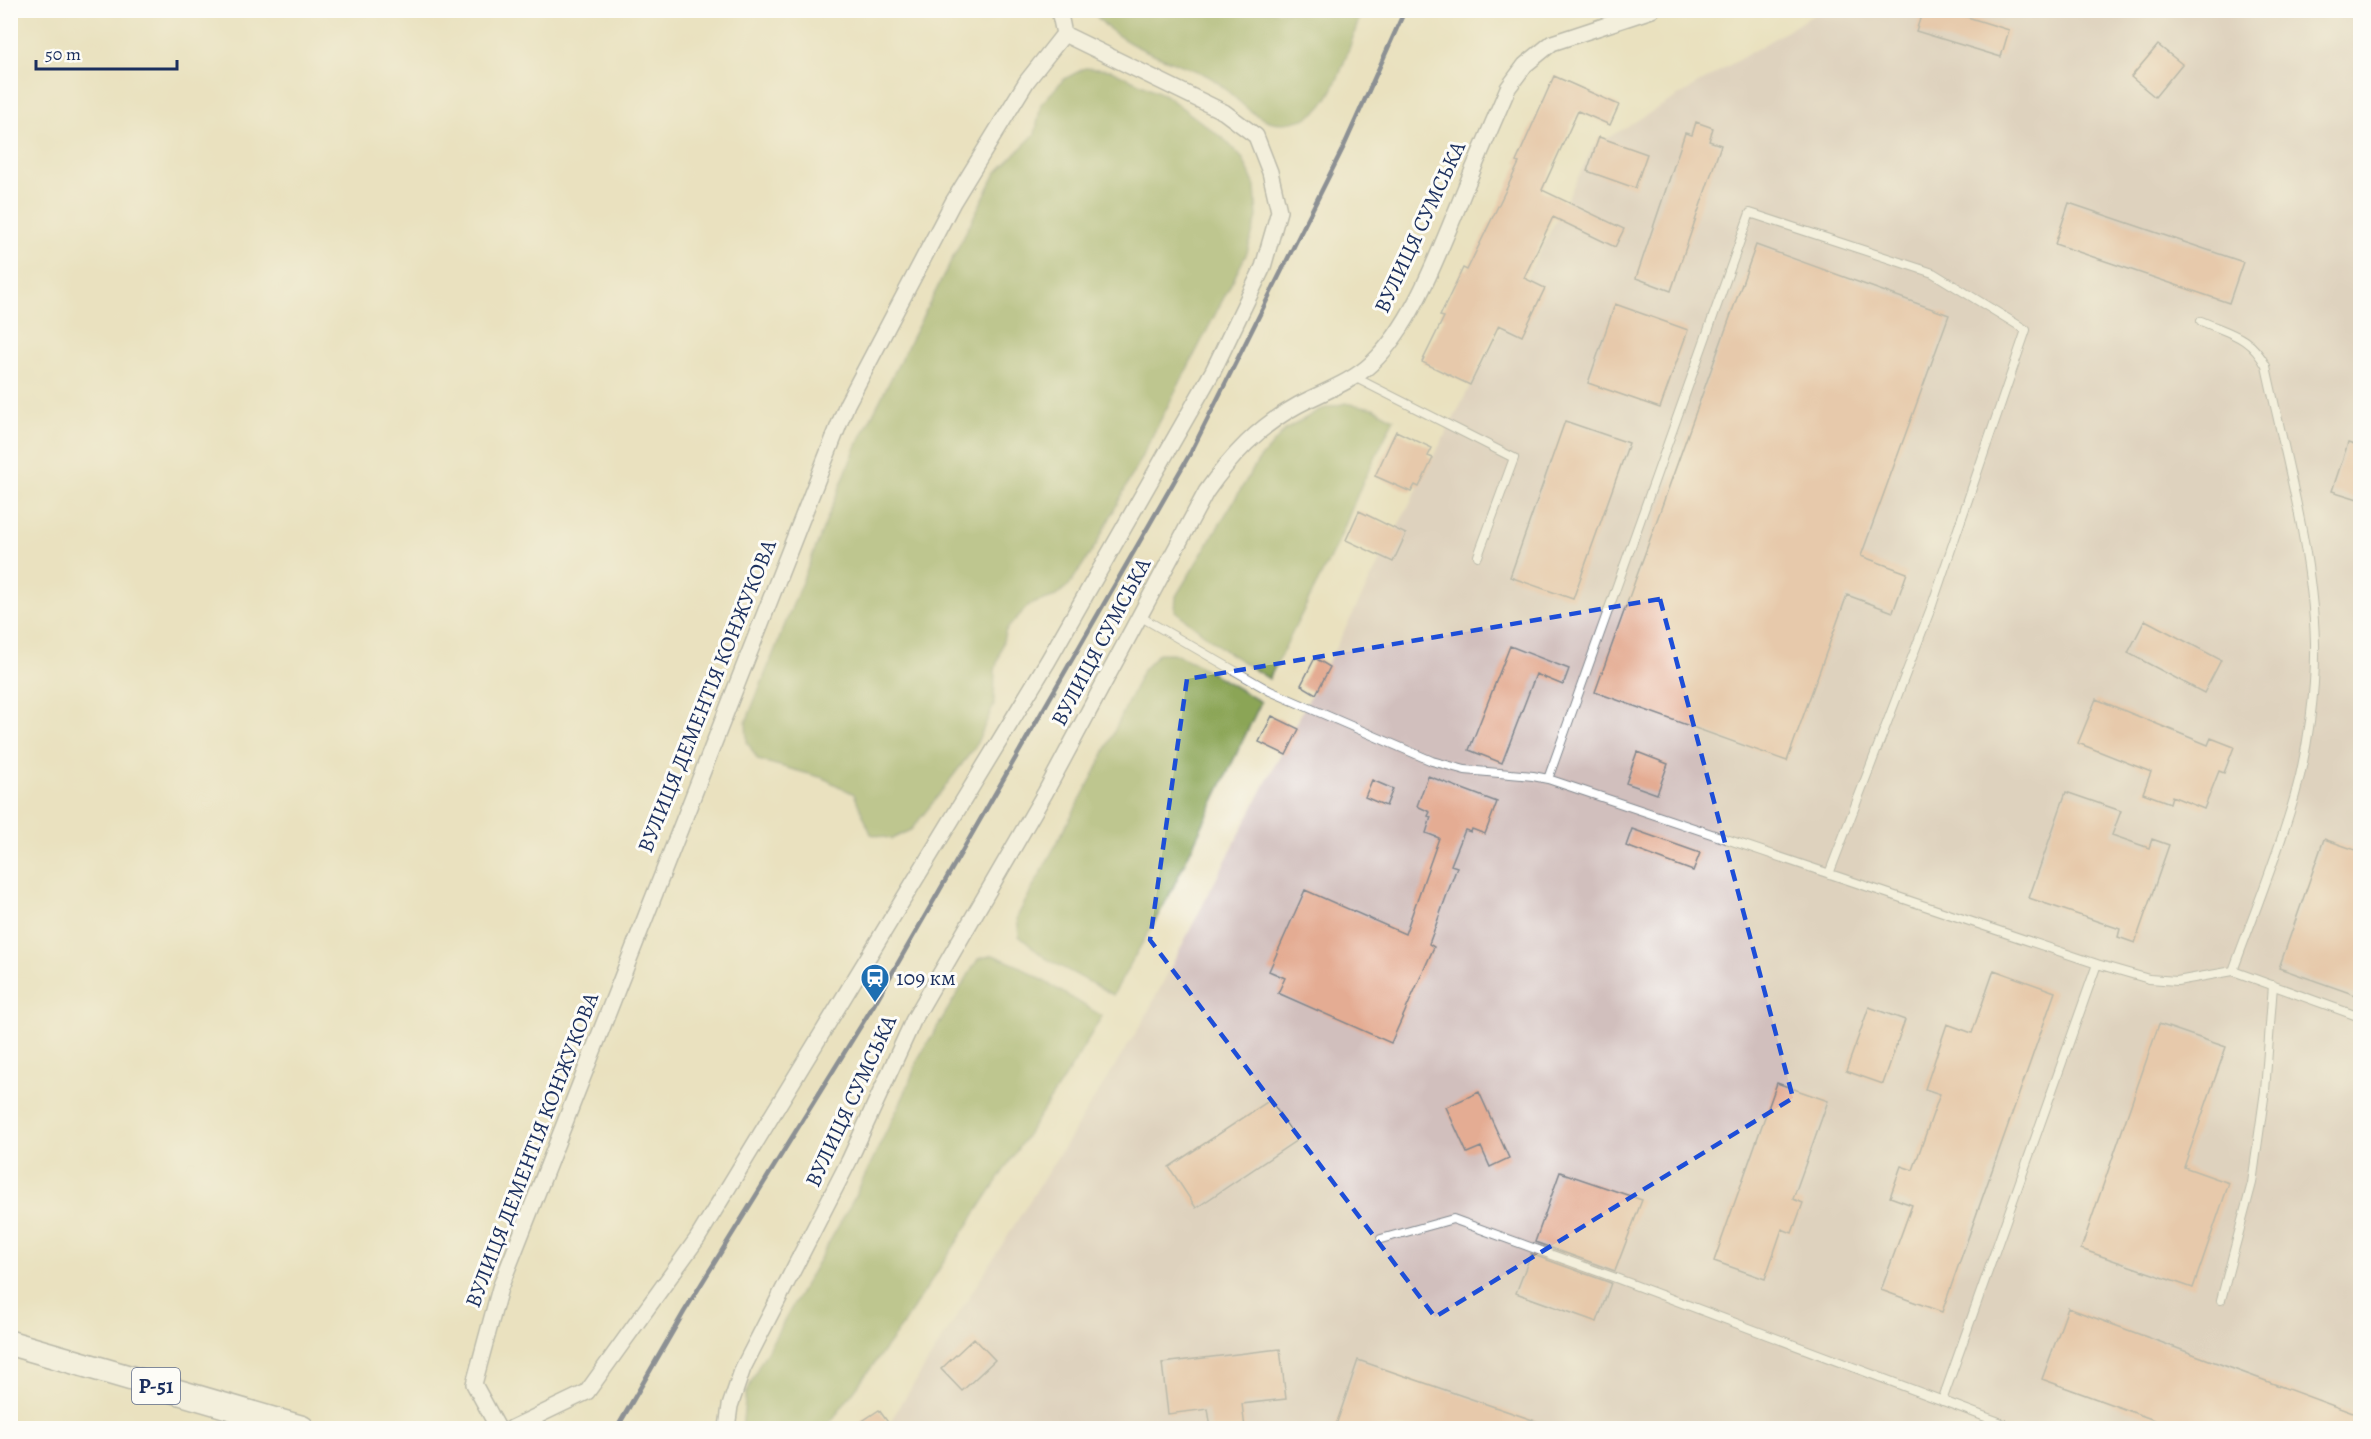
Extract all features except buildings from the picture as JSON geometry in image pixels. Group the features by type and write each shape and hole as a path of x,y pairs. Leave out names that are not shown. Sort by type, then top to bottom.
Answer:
{"main road":[{"name":"Р-51","path":"10,1343 289,1426"}],"street":[{"path":"512,1428 587,1392 697,1239 1048,661 1213,370 1263,267 1279,210 1270,172 1256,136 1224,112 1064,34 1059,10"},
{"name":"ВУЛИЦЯ СУМСЬКА","path":"727,1428 730,1406 743,1368 849,1161 913,1021 1045,793 1206,492 1245,442 1295,407 1354,377 1372,364 1387,347 1418,296 1508,88 1525,65 1552,43 1652,10"},
{"name":"ВУЛИЦЯ ДЕМЕНТІЯ КОНЖУКОВА","path":"498,1428 474,1384 500,1288 847,404 953,202 1027,81 1064,34"}],"lane":[{"path":"1548,779 1750,213 1922,269 1933,273 2026,330 1931,608 1829,874"},
{"path":"2201,321 2246,340 2258,352 2266,366 2313,595 2315,635 2306,746 2295,795 2234,971"},
{"path":"1354,377 1514,458 1478,556"},
{"path":"1141,617 1270,692 1432,761 1465,770 1548,779 2097,964 2149,979 2177,981 2234,971 2361,1017"},
{"path":"1942,1401 2097,964"},
{"path":"2221,1300 2252,1183 2265,1091 2273,985"},
{"path":"1381,1239 1453,1219 2015,1428"}],"highlighted area":[{"path":"1660,599 1793,1098 1435,1317 1150,940 1187,679"}],"shaded area":[{"path":"1820,11 2360,11 2360,1428 886,1428 1142,1023 1594,146"}],"green space":[{"path":"1092,11 1362,11 1344,64 1325,102 1312,115 1294,122 1281,123 1269,121 1252,112 1206,75 1130,43 1103,24"},
{"path":"1085,68 1111,70 1165,95 1225,140 1243,159 1255,186 1257,217 1247,253 1096,545 1070,584 1056,596 1029,605 1006,630 995,671 994,705 975,747 911,830 892,839 871,834 854,794 823,778 758,760 747,742 746,722 855,449 996,173 1035,134 1041,104 1064,79"},
{"path":"1345,403 1373,408 1394,419 1361,486 1339,540 1269,679 1224,650 1175,611 1176,596 1258,461 1285,430 1319,410"},
{"path":"1159,653 1173,653 1193,662 1261,702 1169,896 1113,995 1045,958 1019,936 1017,917 1096,770 1143,670"},
{"path":"993,955 1019,966 1102,1016 1074,1063 900,1329 833,1419 823,1428 742,1428 746,1394 759,1365 852,1202 904,1095 919,1057 978,959"}],"railway":[{"path":"617,1428 684,1312 875,1003 1191,452 1344,146 1405,10"}],"place":[{"name":"109 км","path":"875,1004"}]}
